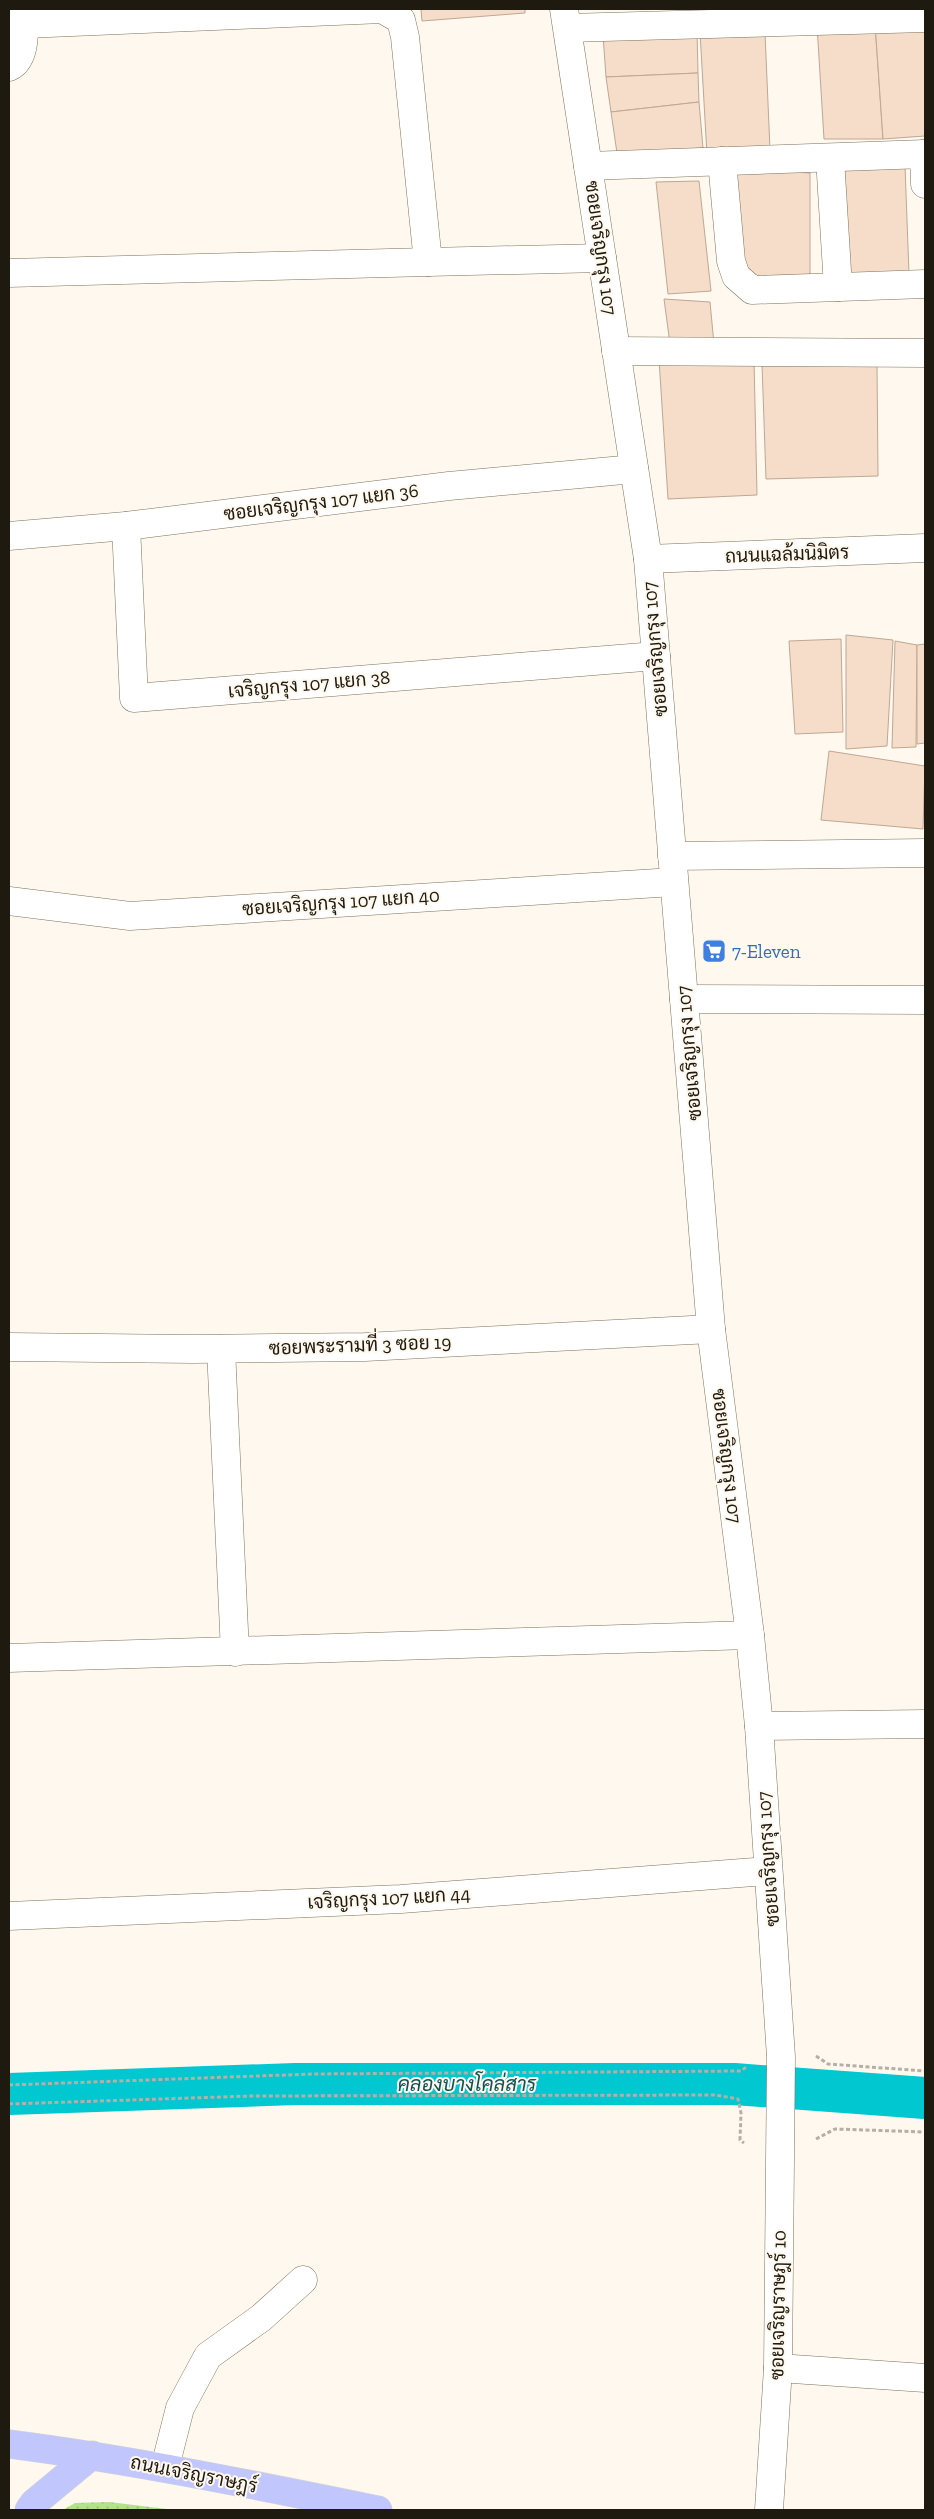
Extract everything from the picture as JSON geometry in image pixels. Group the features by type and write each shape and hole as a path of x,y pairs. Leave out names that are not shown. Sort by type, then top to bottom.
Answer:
{"main road":[{"name":"ถนนเจริญราษฎร์","path":"9,2444 165,2467 378,2510"},
{"path":"29,2510 34,2503 92,2455"}],"street":[{"path":"9,67 18,60 24,16 382,9 401,20 405,37 428,262"},
{"path":"566,18 925,18"},
{"name":"ซอยเจริญกรุง 107","path":"566,18 648,559 711,1329 750,1636 759,1726 782,2057 780,2100"},
{"path":"588,166 925,154 925,184"},
{"path":"830,158 838,287"},
{"path":"722,161 731,261 736,276 752,290 925,284"},
{"path":"9,273 602,258"},
{"path":"616,351 925,354"},
{"name":"ซอยเจริญกรุง 107 แยก 36","path":"9,536 126,526 449,486 634,469"},
{"name":"เจริญกรุง 107 แยก 38","path":"126,526 134,698 656,656"},
{"name":"ถนนแฉล้มนิมิตร","path":"648,559 925,548"},
{"name":"ซอยเจริญกรุง 107 แยก 40","path":"9,901 130,916 673,869 925,853"},
{"path":"684,999 925,1000"},
{"name":"ซอยพระรามที่ 3 ซอย 19","path":"9,1347 221,1349 366,1347 711,1329"},
{"path":"221,1349 234,1652"},
{"path":"9,1658 750,1636"},
{"path":"759,1726 925,1724"},
{"name":"เจริญกรุง 107 แยก 44","path":"9,1916 401,1899 768,1871"},
{"name":"ซอยเจริญราษฎร์ 10","path":"769,2510 778,2368 780,2100"},
{"path":"165,2467 180,2408 208,2356 261,2318 303,2280"},
{"path":"778,2368 925,2378"}],"path":[{"path":"814,2054 828,2064 925,2071"},
{"path":"9,2084 313,2074 741,2071 748,2066"},
{"path":"9,2104 251,2096 716,2095 738,2099 740,2140 747,2146"},
{"path":"813,2140 834,2129 925,2132"}],"green space":[{"path":"109,2502 175,2510 63,2510 75,2503"}],"building":[{"path":"421,9 525,9 525,13 422,21"},
{"path":"816,9 874,9 883,139 824,139"},
{"path":"874,9 925,9 925,136 883,139"},
{"path":"697,31 698,73 606,77 603,35"},
{"path":"700,32 765,33 770,150 707,155"},
{"path":"698,73 699,102 611,112 606,77"},
{"path":"699,102 703,148 617,153 611,112"},
{"path":"905,166 909,274 837,275 836,168"},
{"path":"737,169 810,173 810,275 736,276"},
{"path":"699,181 711,291 668,294 656,182"},
{"path":"664,299 710,302 714,344 670,344"},
{"path":"659,359 754,360 757,495 668,499"},
{"path":"762,364 877,366 878,476 766,479"},
{"path":"846,635 893,640 887,746 846,749"},
{"path":"841,639 843,732 795,734 789,641"},
{"path":"895,641 917,645 916,747 892,748"},
{"path":"925,644 925,743 917,744 917,645"},
{"path":"829,751 925,766 923,829 821,820"}],"waterway":[{"name":"คลองบางโคล่สาร","path":"9,2094 295,2084 734,2084 925,2098"}],"place":[{"name":"7-Eleven","path":"714,951"}]}
